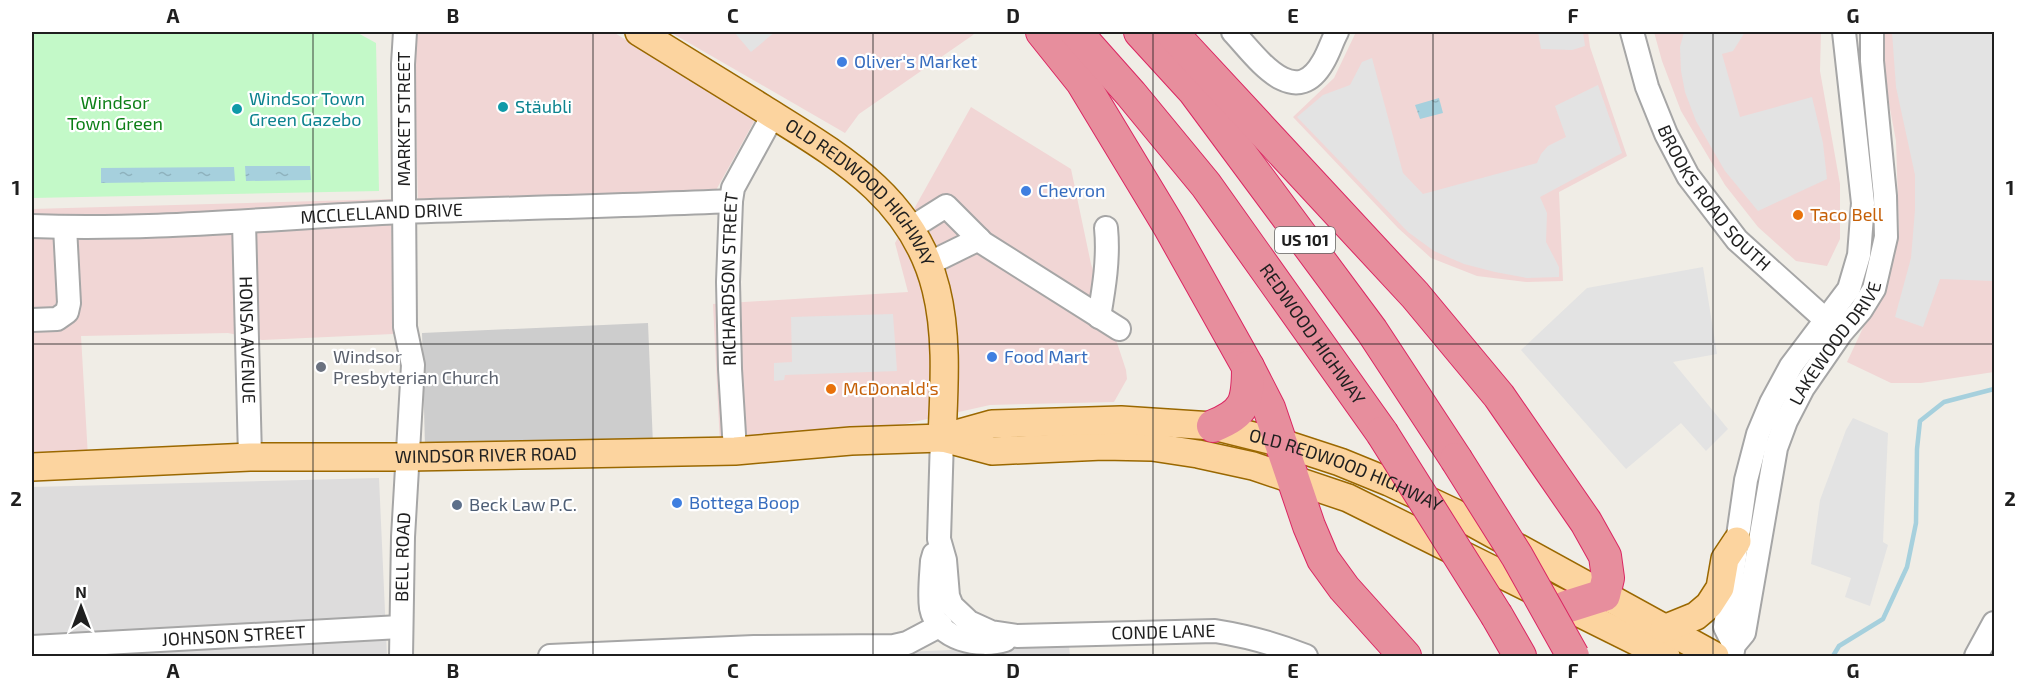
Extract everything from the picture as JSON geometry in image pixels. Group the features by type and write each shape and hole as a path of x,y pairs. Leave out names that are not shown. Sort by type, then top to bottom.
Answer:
{"highway":[{"path":"1042,32 1082,82 1169,226 1248,367 1269,408 1309,526 1323,559 1344,588 1405,657"},
{"name":"REDWOOD HIGHWAY","path":"1076,32 1206,185 1382,433 1497,616 1520,657"},
{"name":"US 101","path":"1140,32 1194,91 1359,312 1517,556 1573,657"},
{"path":"1171,32 1415,295 1499,396 1586,522 1605,555 1608,578 1604,595 1566,607"},
{"path":"1213,426 1230,420 1241,408 1248,393 1248,367"}],"main road":[{"name":"OLD REDWOOD HIGHWAY","path":"639,32 773,115 848,165 884,197 911,228 928,264 941,315 944,394 942,438"},
{"name":"OLD REDWOOD HIGHWAY","path":"942,438 992,424 1121,420 1213,426 1282,443 1340,462 1399,486 1455,513 1664,629 1727,653"},
{"name":"OLD REDWOOD HIGHWAY","path":"942,438 992,451 1103,446 1152,447 1253,465 1358,503 1666,657"},
{"name":"WINDSOR RIVER ROAD","path":"32,467 250,457 408,457 735,451 851,441 942,438"},
{"path":"1664,629 1696,616 1708,605 1720,588 1725,559 1737,541"}],"street":[{"name":"MARKET STREET","path":"405,32 403,64 405,327 413,365 408,457"},
{"path":"1233,32 1273,75 1285,81 1296,82 1306,80 1323,63 1337,32"},
{"name":"BROOKS ROAD SOUTH","path":"1632,32 1647,87 1666,134 1688,176 1737,240 1833,327"},
{"name":"LAKEWOOD DRIVE","path":"1727,653 1744,633 1776,448 1786,421 1833,327 1849,289 1859,255 1863,203 1844,32"},
{"name":"LAKEWOOD DRIVE","path":"1727,653 1725,627 1737,541 1746,480 1758,434 1771,403 1791,366 1833,327 1861,310 1874,289 1886,237 1885,196 1872,61 1872,32"},
{"name":"RICHARDSON STREET","path":"735,451 728,282 731,201 733,188 773,115"},
{"name":"MCCLELLAND DRIVE","path":"32,226 244,222 403,212 599,208 731,201"},
{"path":"911,228 946,206 979,239 1119,329"},
{"name":"HONSA AVENUE","path":"244,222 250,457"},
{"path":"32,320 57,319 67,312 69,303 65,227"},
{"path":"1099,317 1105,282 1107,228"},
{"path":"928,264 979,239"},
{"name":"CONDE LANE","path":"942,438 939,539 932,561 932,610 941,626 957,638 979,644 998,642 1017,636"},
{"name":"BELL ROAD","path":"401,657 400,627 408,457"},
{"name":"CONDE LANE","path":"939,539 945,560 948,596 952,606 969,622 991,632 1017,636 1215,631 1244,636 1278,651 1306,657"},
{"path":"1976,657 1995,623"},
{"path":"550,657 754,647 894,646 907,643 941,626"},
{"name":"JOHNSON STREET","path":"32,647 400,627"}],"shaded area":[{"path":"414,32 613,32 756,118 715,192 418,205"},
{"path":"670,32 975,32 859,114 845,133"},
{"path":"734,32 775,32 751,52"},
{"path":"1356,32 1588,32 1590,47 1627,156 1559,192 1563,281 1527,282 1477,276 1431,258 1398,228 1293,117 1334,78"},
{"path":"1538,32 1583,32 1585,46 1572,50 1541,49"},
{"path":"1654,32 1821,32 1820,71 1840,184 1840,239 1827,266 1796,261 1758,227 1725,185 1681,111 1662,61"},
{"path":"1684,32 1745,32 1733,51 1722,54 1740,117 1812,97 1823,143 1827,179 1758,211 1725,171 1696,121 1685,92 1681,71 1680,47"},
{"path":"1883,32 1994,32 1994,372 1921,383 1891,383 1847,362 1876,300 1899,232 1896,141 1885,82"},
{"path":"1892,32 1994,32 1994,281 1940,279 1923,327 1895,317 1911,258 1915,175 1896,87"},
{"path":"1372,58 1403,173 1423,194 1537,163 1548,146 1566,137 1555,106 1598,85 1622,153 1540,197 1547,213 1546,242 1559,267 1559,277 1527,278 1495,272 1464,264 1434,251 1408,232 1297,117 1323,95 1350,85 1362,62"},
{"path":"971,107 1071,169 1091,264 1126,370 1127,379 1114,402 990,405 896,426 720,445 713,304 908,292 895,243"},
{"path":"391,199 393,334 262,340 228,333 81,336 88,457 32,457 32,209"},
{"path":"1703,267 1717,354 1673,362 1728,429 1706,451 1681,423 1626,469 1521,350 1587,288"},
{"path":"893,314 897,371 785,375 784,380 774,381 774,363 792,362 791,317"},
{"path":"648,323 653,445 425,447 422,333"},
{"path":"1853,418 1888,433 1883,542 1888,545 1870,606 1845,597 1851,578 1811,564 1820,500 1846,430"},
{"path":"379,478 387,656 32,656 32,487"},
{"path":"1069,645 1070,656 806,656"}],"green space":[{"name":"Windsor Town Green","path":"32,32 356,32 376,43 379,191 32,198"}],"water":[{"path":"1439,98 1443,113 1420,119 1415,105"},
{"path":"245,166 310,166 311,180 246,181"},
{"path":"234,167 235,181 101,183 101,168"}],"waterway":[{"path":"1833,656 1839,646 1883,619 1907,567 1916,523 1917,449 1920,421 1944,402 1994,389"}],"place":[{"name":"Oliver's Market","path":"842,62"},
{"name":"Stäubli","path":"503,107"},
{"name":"Windsor Town Green Gazebo","path":"237,109"},
{"name":"Chevron","path":"1026,191"},
{"name":"Taco Bell","path":"1798,215"},
{"name":"Food Mart","path":"992,357"},
{"name":"Windsor Presbyterian Church","path":"321,367"},
{"name":"McDonald's","path":"831,389"},
{"name":"Bottega Boop","path":"677,503"},
{"name":"Beck Law P.C.","path":"457,505"}]}
